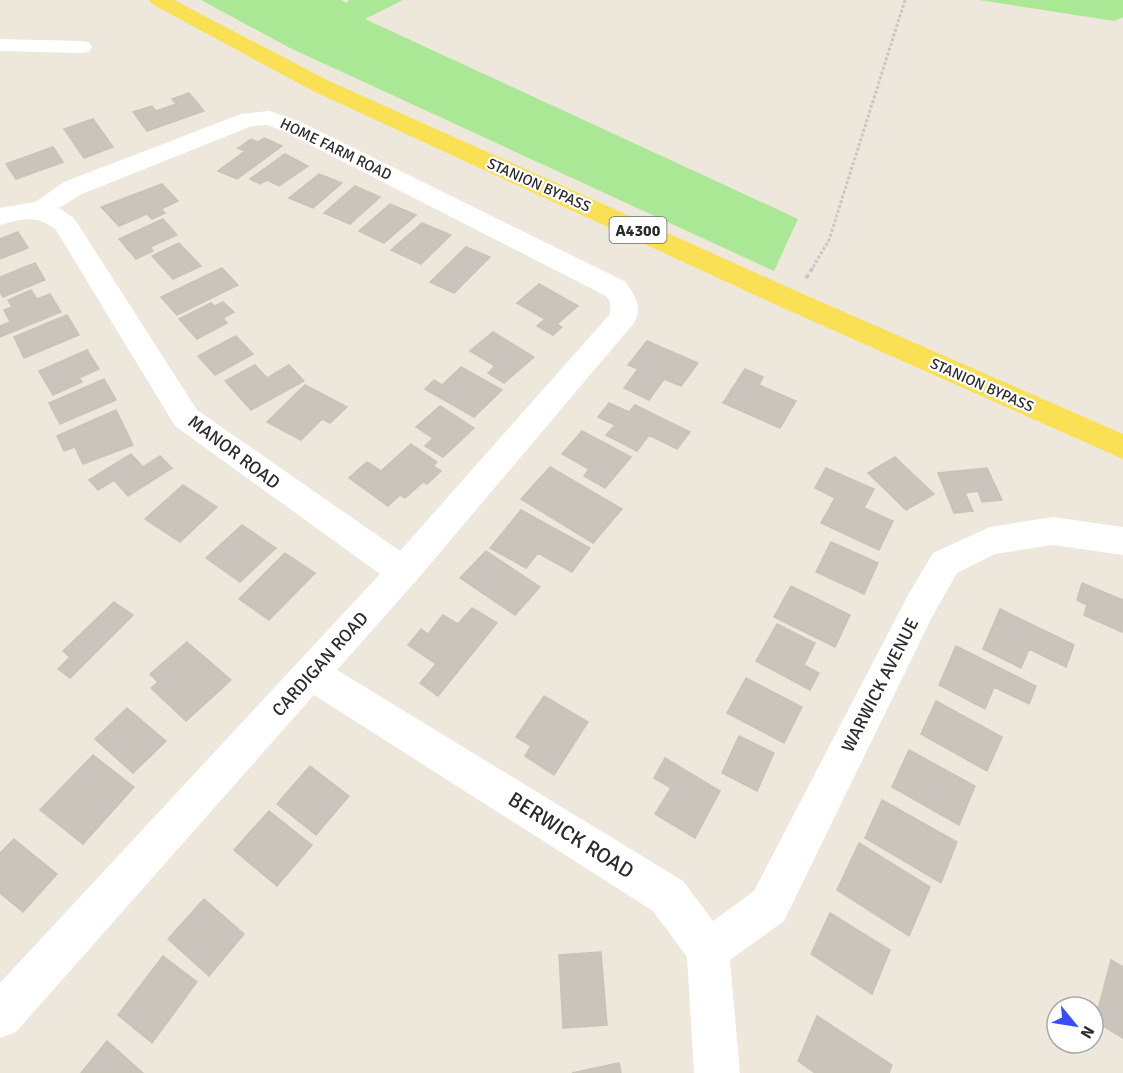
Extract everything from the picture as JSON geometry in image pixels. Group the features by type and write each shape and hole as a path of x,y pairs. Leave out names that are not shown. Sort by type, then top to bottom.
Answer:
{"main road":[{"name":"STANION BYPASS","path":"159,0 320,85 793,301 1123,447"}],"street":[{"path":"0,45 81,47"},
{"name":"HOME FARM ROAD","path":"42,210 54,199 74,188 249,119 269,118 291,126 601,281 616,289 624,302"},
{"path":"0,217 23,210 42,210"},
{"name":"MANOR ROAD","path":"42,210 56,216 65,224 186,418 403,572"},
{"name":"CARDIGAN ROAD","path":"0,1016 403,572 614,330 624,316 624,302"},
{"name":"WARWICK AVENUE","path":"708,950 769,906 920,606 945,563 990,541 1053,531 1123,541"},
{"name":"BERWICK ROAD","path":"312,674 668,896 708,950"},
{"path":"708,950 717,1073"}],"path":[{"path":"793,301 829,240 905,0"}],"green space":[{"path":"201,0 341,0 346,3 349,0 403,0 365,19 798,219 774,271 290,48"},
{"path":"980,0 1123,0 1123,17 1114,21"}],"building":[{"path":"189,93 204,111 147,131 133,112 152,106 156,111 176,104 172,99"},
{"path":"93,119 113,147 84,158 64,129"},
{"path":"264,138 282,146 237,179 218,171 245,151 238,148 251,139 258,142"},
{"path":"53,147 63,162 16,179 6,164"},
{"path":"285,154 308,166 279,186 267,180 260,184 250,179"},
{"path":"319,174 342,183 313,208 289,198"},
{"path":"162,184 178,201 161,209 165,213 152,219 147,214 119,226 101,207"},
{"path":"355,186 380,197 350,224 324,213"},
{"path":"390,204 416,215 384,243 359,231"},
{"path":"163,219 177,235 150,247 153,251 136,259 119,239"},
{"path":"422,223 451,235 421,264 391,250"},
{"path":"18,232 28,248 0,259 0,239"},
{"path":"179,243 201,266 173,279 152,256"},
{"path":"466,247 490,257 454,293 430,282"},
{"path":"35,263 45,280 3,297 0,292 0,277"},
{"path":"222,268 238,285 177,315 161,297"},
{"path":"539,284 578,306 557,324 562,327 553,335 537,326 545,319 517,303"},
{"path":"31,290 37,299 50,294 61,312 0,337 0,326 10,322 4,310 12,307 8,300"},
{"path":"223,302 234,312 223,318 227,323 197,339 179,319 211,303 215,306"},
{"path":"67,315 79,335 24,358 14,337"},
{"path":"493,332 534,357 504,383 488,373 495,366 470,351"},
{"path":"236,336 253,354 215,375 198,356"},
{"path":"647,341 698,363 681,386 664,379 649,400 624,388 638,369 628,365"},
{"path":"87,350 99,369 79,378 82,382 53,395 39,371"},
{"path":"255,365 267,378 289,365 304,381 251,410 225,381"},
{"path":"461,367 502,390 474,417 425,389 434,380 442,385"},
{"path":"745,369 763,377 759,385 796,401 780,428 723,403"},
{"path":"104,379 116,400 60,424 49,403"},
{"path":"305,385 347,407 330,423 322,419 301,440 267,422"},
{"path":"609,403 629,412 635,405 690,432 677,449 649,435 637,451 606,435 615,425 598,417"},
{"path":"440,406 474,428 443,457 425,446 433,438 416,427"},
{"path":"116,410 133,445 83,464 75,447 64,451 57,436"},
{"path":"582,431 631,457 605,488 584,476 589,469 562,454"},
{"path":"411,444 437,462 433,466 441,471 427,484 423,482 405,498 400,495 388,506 349,478 367,462 381,471"},
{"path":"131,454 143,467 160,456 172,468 128,496 114,480 98,490 89,480"},
{"path":"895,457 934,494 906,510 868,473"},
{"path":"550,467 622,509 593,543 521,499"},
{"path":"826,468 874,489 864,508 893,521 879,550 821,523 835,498 815,488"},
{"path":"987,468 1002,500 982,502 978,491 965,493 973,511 954,513 938,473"},
{"path":"183,485 217,507 180,542 145,519"},
{"path":"521,510 590,548 572,572 538,553 526,568 490,548"},
{"path":"242,525 276,548 240,582 206,558"},
{"path":"831,542 878,563 864,594 816,572"},
{"path":"486,551 540,587 515,615 460,578"},
{"path":"285,553 315,573 269,620 239,599"},
{"path":"1082,583 1123,600 1122,632 1084,615 1087,605 1077,600"},
{"path":"791,586 850,615 835,647 774,617"},
{"path":"114,602 133,615 70,678 58,669 70,657 63,651"},
{"path":"472,608 497,623 438,696 420,683 436,664 408,645 421,629 428,634 443,615 458,624"},
{"path":"1000,609 1074,645 1066,667 1029,649 1021,668 983,649"},
{"path":"777,624 815,643 804,665 819,673 810,690 756,661"},
{"path":"187,642 231,680 186,721 151,688 158,682 150,674"},
{"path":"956,646 1036,686 1029,704 994,687 985,709 939,685"},
{"path":"746,678 802,707 784,743 727,713"},
{"path":"544,696 588,722 554,775 525,756 531,746 516,737"},
{"path":"936,701 1002,737 987,771 921,734"},
{"path":"127,708 166,741 133,773 95,739"},
{"path":"739,736 774,753 757,791 722,773"},
{"path":"909,750 975,786 959,825 892,787"},
{"path":"93,755 134,787 83,844 40,810"},
{"path":"665,758 720,791 695,838 655,814 671,788 654,778"},
{"path":"310,766 349,796 316,835 277,804"},
{"path":"882,800 957,842 941,883 865,838"},
{"path":"269,811 312,845 277,886 234,850"},
{"path":"14,839 57,874 23,912 0,893 0,853"},
{"path":"859,843 930,887 909,936 837,890"},
{"path":"204,899 244,934 209,976 168,939"},
{"path":"830,913 890,950 872,994 811,954"},
{"path":"601,952 607,1025 563,1028 559,955"},
{"path":"163,956 197,982 152,1043 118,1015"},
{"path":"1111,960 1123,967 1123,1038 1105,1027 1105,995 1102,995"},
{"path":"817,1016 892,1065 889,1073 815,1073 798,1061"},
{"path":"107,1041 143,1073 81,1073"},
{"path":"619,1063 621,1073 572,1073"}]}
